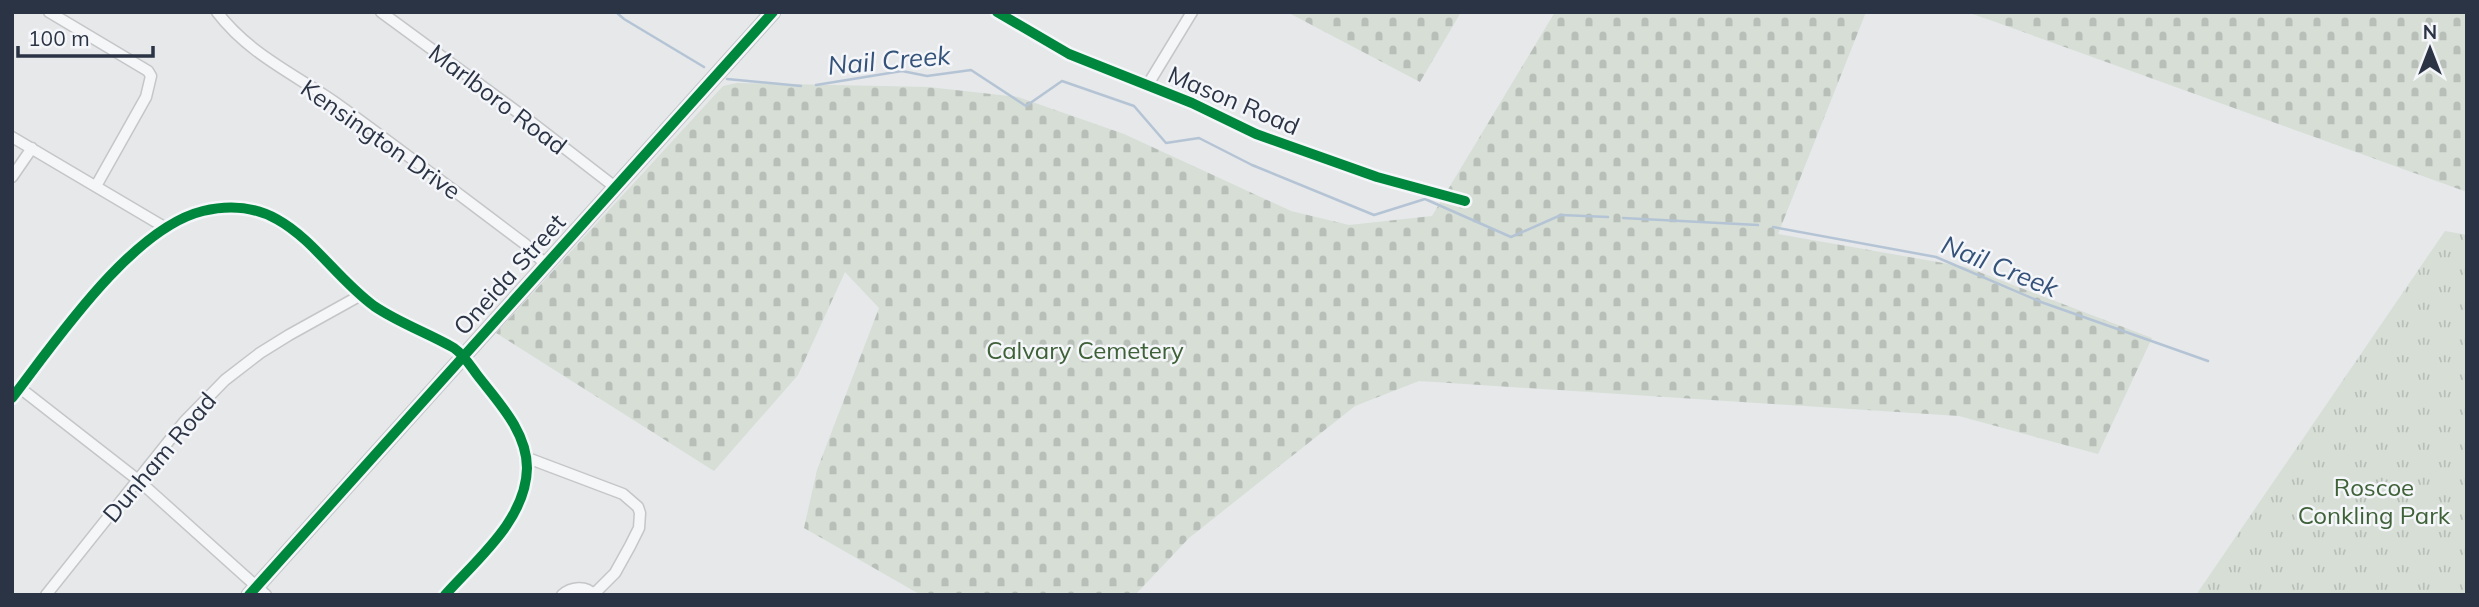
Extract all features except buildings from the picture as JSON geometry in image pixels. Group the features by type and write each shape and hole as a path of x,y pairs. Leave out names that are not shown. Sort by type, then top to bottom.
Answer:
{"street":[{"path":"49,12 148,71 151,79 146,97 96,186"},
{"name":"Kensington Drive","path":"217,12 229,28 255,52 334,102 525,244 546,265"},
{"name":"Marlboro Road","path":"381,12 615,187"},
{"name":"Oneida Street","path":"258,592 463,357 773,12"},
{"name":"Mason Road","path":"997,12 1069,54 1192,103 1256,134 1377,177 1465,201"},
{"path":"1147,86 1192,12"},
{"path":"12,137 166,228"},
{"path":"12,177 32,148"},
{"path":"12,398 65,326 106,280 166,228 201,211 220,208 256,211 274,218 307,240 362,295 391,316 457,350 507,412 517,429 525,457 525,483 513,515 445,595"},
{"name":"Dunham Road","path":"46,595 184,422 225,380 289,335 362,295"},
{"path":"20,388 138,480 258,592"},
{"path":"525,457 623,494 638,507 640,513 639,528 615,573 594,595 581,588 567,590 562,595"}],"green space":[{"path":"1287,12 1461,12 1420,82"},
{"name":"Calvary Cemetery","path":"1555,12 1866,12 1778,234 1966,267 2152,338 2098,454 1959,416 1419,381 1355,406 1189,538 1135,595 921,595 804,528 817,470 879,308 845,272 798,375 714,471 496,333 723,86 737,83 928,87 1018,97 1124,134 1291,211 1349,225 1432,216"},
{"path":"1967,12 2467,12 2467,192 1990,20"},
{"name":"Roscoe Conkling Park","path":"2445,231 2467,235 2467,595 2196,595"}],"waterway":[{"name":"Nail Creek","path":"616,12 704,67"},
{"name":"Nail Creek","path":"816,85 902,71 927,76 971,70 1026,106 1062,81 1134,106 1166,143 1199,138 1252,165 1374,215 1425,199 1511,237 1561,215 1608,217"},
{"name":"Nail Creek","path":"727,79 801,86"},
{"name":"Nail Creek","path":"1623,218 1758,225"},
{"name":"Nail Creek","path":"1773,227 1936,257 2041,302 2208,361"}],"cycle path":[{"path":"249,595 773,12"},
{"path":"997,12 1069,54 1192,103 1256,134 1377,177 1465,201"},
{"path":"12,398 97,290 149,240 176,222 203,211 233,207 258,211 280,221 300,235 374,306 458,351 503,407 517,430 526,455 527,468 525,487 518,505 498,538 445,595"}]}
